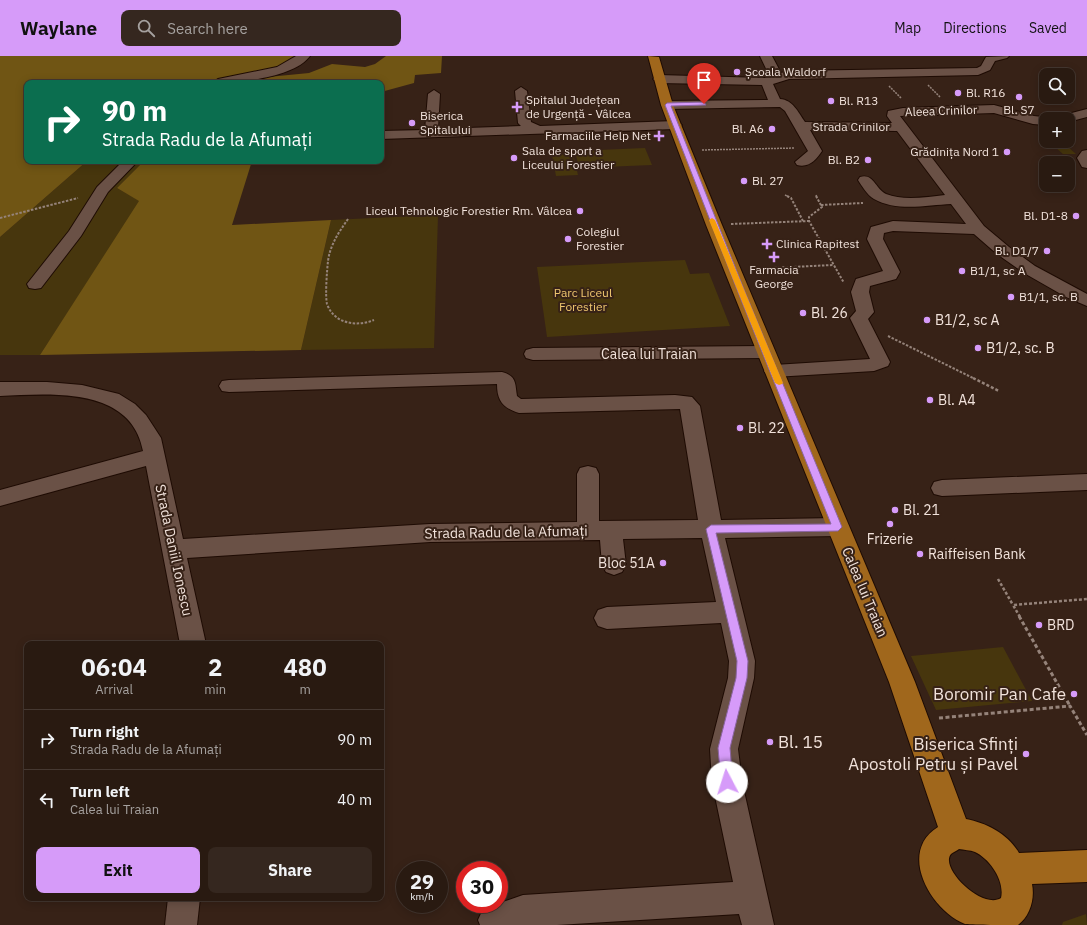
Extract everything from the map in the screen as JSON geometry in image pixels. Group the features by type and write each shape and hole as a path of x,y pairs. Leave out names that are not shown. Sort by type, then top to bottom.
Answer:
{"main road":[{"name":"Calea lui Traian","path":"653,56 667,105 732,270 916,720 956,834"},
{"path":"956,834 968,834 982,839 993,846 1004,857 1012,869 1017,883 1017,896 1013,908 994,922 980,918 961,908 944,892 937,879 934,866 934,854 938,845 946,837 956,834"},
{"path":"1012,869 1087,866"}],"street":[{"path":"232,80 280,70 304,56"},
{"path":"667,105 775,102 766,56"},
{"path":"659,79 771,80 788,75 983,70 990,59 1003,56"},
{"path":"890,61 899,72"},
{"path":"521,92 525,123 530,127 537,129"},
{"path":"431,133 434,94"},
{"name":"Strada Crinilor","path":"775,102 788,106 813,147 814,151 811,157 802,162"},
{"name":"Aleea Crinilor","path":"901,127 893,114 913,111 1005,110 1026,119 1039,120"},
{"path":"1075,116 1087,113"},
{"path":"384,135 675,125"},
{"name":"Strada Crinilor","path":"801,126 901,127"},
{"path":"901,127 978,229 994,244 1025,268 1058,288 1087,301"},
{"path":"1087,154 1084,158 1087,164"},
{"path":"35,284 74,233 102,190 128,164"},
{"path":"865,180 878,196 896,201 955,199"},
{"path":"774,370 874,365 881,362 861,325 859,318 865,312 860,292 862,283 875,278 890,275 892,272 875,239 877,230 893,226 978,229"},
{"name":"Calea lui Traian","path":"533,354 766,352"},
{"path":"229,386 497,378 506,381 508,400 512,404 518,406 685,402 690,406 711,529 742,661 741,678 724,748 727,782 755,911 523,911 494,920"},
{"name":"Strada Daniil Ionescu","path":"0,389 26,388 91,392 111,398 124,405 138,419 151,438 175,549 192,641"},
{"path":"0,498 155,456"},
{"path":"588,474 599,530 614,565"},
{"path":"942,488 1087,482"},
{"name":"Strada Radu de la Afumați","path":"175,549 430,533 838,527"},
{"path":"607,618 731,612"},
{"path":"181,925 184,901"}],"path":[{"path":"915,72 953,110"},
{"path":"887,84 913,111"},
{"path":"709,150 813,147"},
{"path":"0,218 67,202 102,190"},
{"path":"785,195 791,198 804,221"},
{"path":"816,196 821,205"},
{"path":"821,205 896,201"},
{"path":"751,223 809,220 809,218 822,207 821,205"},
{"path":"348,219 335,238 328,260 327,303 332,313 344,322 364,324 374,320"},
{"path":"809,220 833,265 865,312 889,337 999,391"},
{"path":"732,270 833,265"},
{"path":"998,579 1087,735"},
{"path":"1013,605 1087,598"},
{"path":"916,720 1070,706"}],"green space":[{"path":"645,148 652,165 579,168 575,151"},
{"path":"1056,148 1069,148 1076,154 1063,154"},
{"path":"573,154 578,175 556,176 552,155"},
{"path":"84,164 141,164 117,188 140,201 40,355 0,355 0,237"},
{"path":"438,215 434,348 301,350 331,220"},
{"name":"Parc Liceul Forestier","path":"685,260 690,274 709,273 730,326 547,337 537,267"},
{"path":"1003,647 1032,701 936,710 911,656"},
{"path":"1086,914 1087,925 1062,925 1063,922"}],"shaded area":[{"path":"0,56 300,56 281,66 267,70 268,77 309,73 332,64 365,67 375,64 386,56 442,56 441,73 415,75 414,83 384,91 384,80 24,80 24,164 84,164 0,237"},
{"path":"141,164 251,164 232,225 331,220 301,350 40,355 139,201 117,188"}],"slow traffic":[{"path":"712,220 779,383"}],"place":[{"name":"Școala Waldorf","path":"737,72"},
{"name":"Bl. R16","path":"958,93"},
{"name":"Bl. S7","path":"1019,97"},
{"name":"Bl. R13","path":"831,101"},
{"name":"Spitalul Județean de Urgență - Vâlcea","path":"517,107"},
{"name":"Biserica Spitalului","path":"412,123"},
{"name":"Bl. A6","path":"772,129"},
{"name":"Farmaciile Help Net","path":"659,136"},
{"name":"Grădinița Nord 1","path":"1007,152"},
{"name":"Sala de sport a Liceului Forestier","path":"514,158"},
{"name":"Bl. B2","path":"868,160"},
{"name":"Bl. 27","path":"744,181"},
{"name":"Liceul Tehnologic Forestier Rm. Vâlcea","path":"580,211"},
{"name":"Bl. D1-8","path":"1076,216"},
{"name":"Colegiul Forestier","path":"568,239"},
{"name":"Clinica Rapitest","path":"767,244"},
{"name":"Bl. D1/7","path":"1047,251"},
{"name":"Farmacia George","path":"774,257"},
{"name":"B1/1, sc A","path":"962,271"},
{"name":"B1/1, sc. B","path":"1011,297"},
{"name":"Bl. 26","path":"803,313"},
{"name":"B1/2, sc A","path":"927,320"},
{"name":"B1/2, sc. B","path":"978,348"},
{"name":"Bl. A4","path":"930,400"},
{"name":"Bl. 22","path":"740,428"},
{"name":"Bl. 21","path":"895,510"},
{"name":"Frizerie","path":"890,524"},
{"name":"Raiffeisen Bank","path":"920,554"},
{"name":"Bloc 51A","path":"663,563"},
{"name":"BRD","path":"1039,625"},
{"name":"Boromir Pan Cafe","path":"1074,694"},
{"name":"Bl. 15","path":"770,742"},
{"name":"Biserica Sfinți Apostoli Petru și Pavel","path":"1026,754"}],"route":[{"path":"704,104 667,105 741,292 838,527 711,529 742,661 741,678 724,748 727,782"}]}
